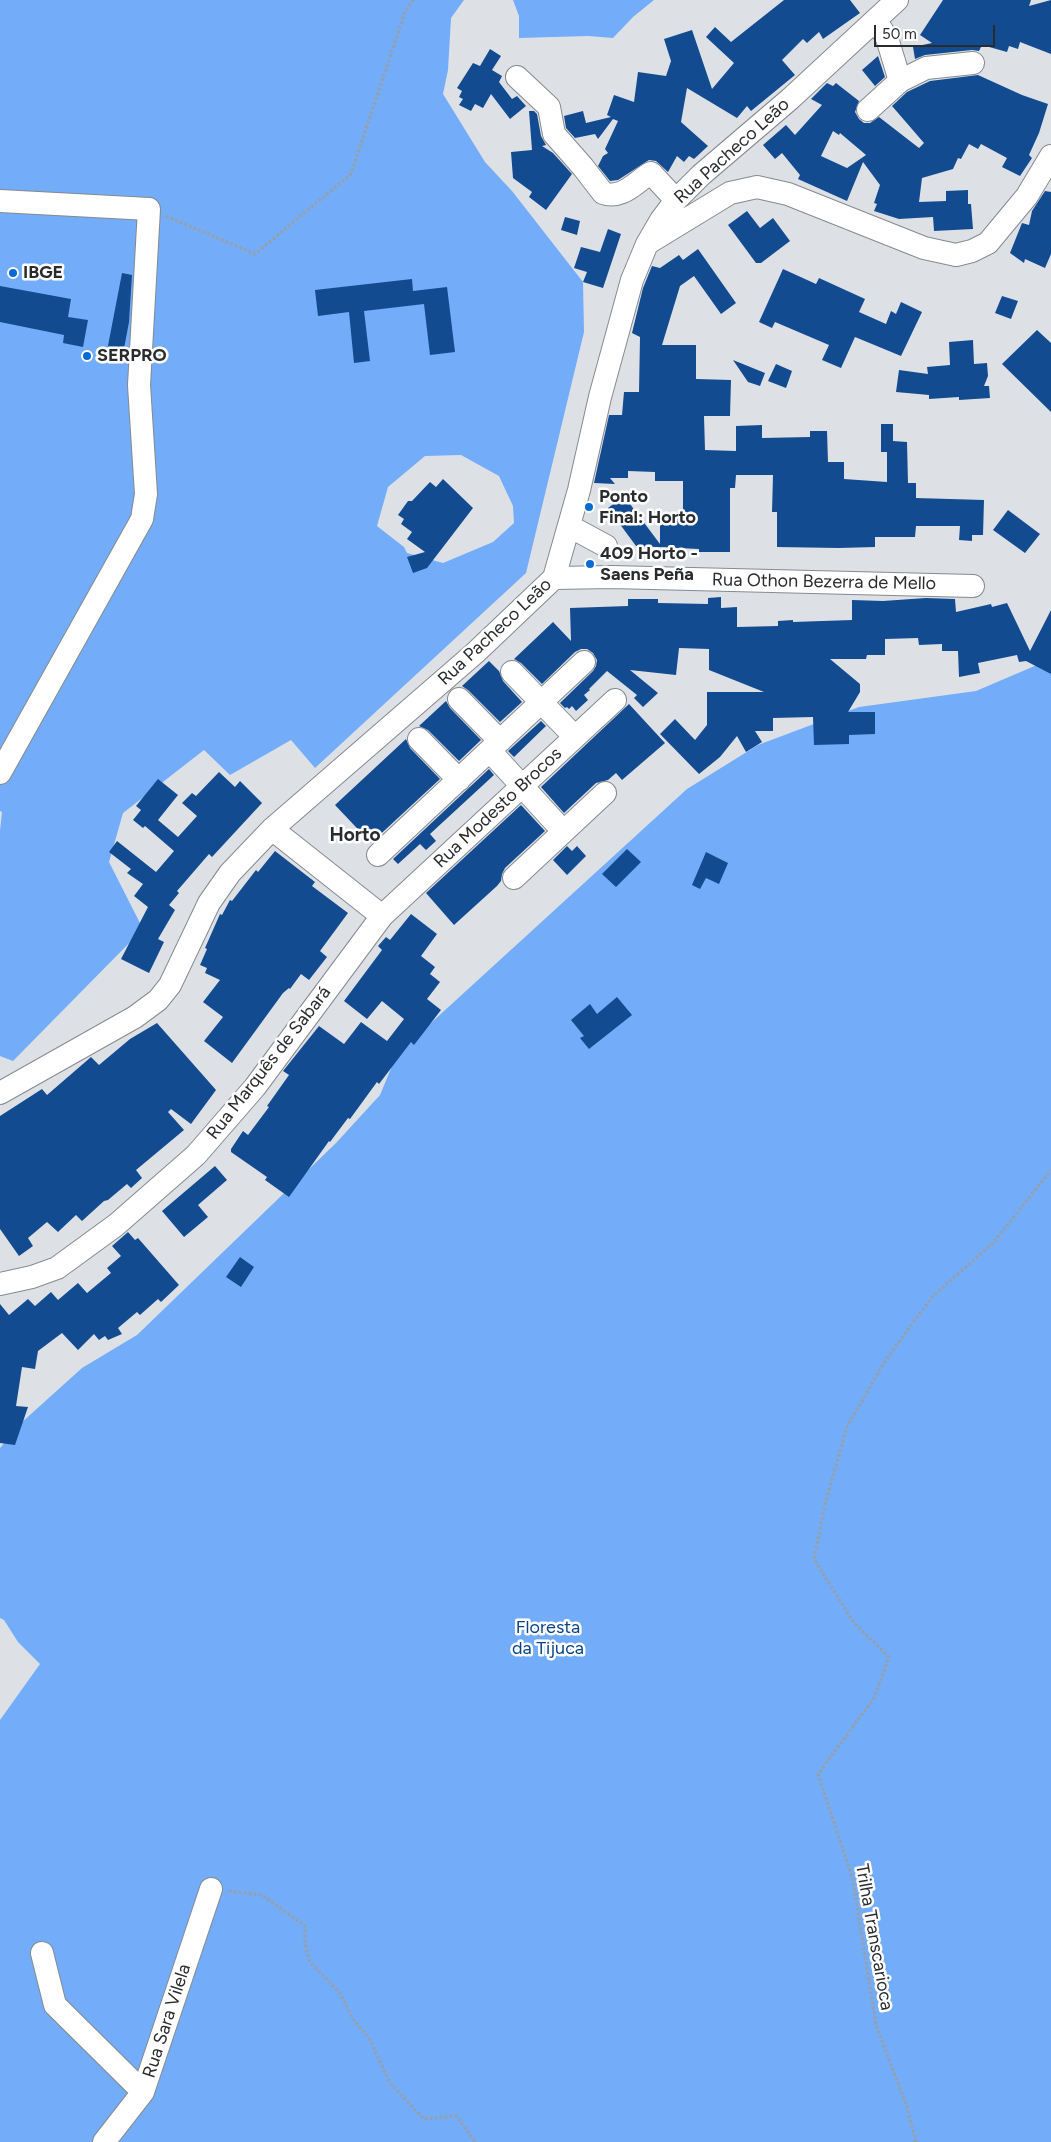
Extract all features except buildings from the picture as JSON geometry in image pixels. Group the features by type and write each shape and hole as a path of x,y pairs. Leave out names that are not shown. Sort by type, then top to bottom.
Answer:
{"street":[{"name":"Rua Pacheco Leão","path":"0,1093 135,1017 158,1000 170,985 209,903 230,873 272,829 475,653 554,578 567,534 615,338 632,280 647,244 661,220 676,200 897,0"},
{"path":"876,21 886,38 900,81"},
{"path":"868,110 900,81 926,68 973,63"},
{"path":"517,77 549,107 552,131 556,138 583,167 603,193 608,195 622,193 650,173 676,200"},
{"path":"647,244 730,194 757,187 788,194 924,248 956,255 972,251 988,243 1027,196 1051,156"},
{"path":"0,202 149,209 139,385 146,494 142,518 0,772"},
{"path":"567,534 604,553"},
{"name":"Rua Othon Bezerra de Mello","path":"554,578 611,577 974,586"},
{"path":"378,855 584,662"},
{"path":"512,672 575,738"},
{"path":"459,699 495,746 522,786 563,831"},
{"name":"Rua Modesto Brocos","path":"382,916 616,700"},
{"path":"419,739 459,780"},
{"path":"514,878 605,793"},
{"path":"272,829 382,916"},
{"name":"Rua Marquês de Sabará","path":"0,1284 32,1277 57,1268 116,1225 196,1156 255,1087 382,916"},
{"name":"Rua Sara Vilela","path":"104,2142 144,2092 210,1889"},
{"path":"42,1953 55,2005 144,2092"}],"path":[{"path":"149,209 255,254 351,174 405,12 413,0"},
{"name":"Trilha Transcarioca","path":"916,2142 907,2107 876,2025 853,1880 818,1774 874,1698 889,1657 854,1623 814,1559 825,1504 847,1427 886,1361 932,1297 994,1243 1051,1170"},
{"path":"210,1889 262,1895 305,1926 305,1944 310,1962 340,1993 353,2019 369,2038 390,2083 424,2119 456,2116 476,2142"}],"green space":[{"path":"0,0 464,0 451,18 448,70 443,94 485,162 512,191 583,282 584,332 526,573 315,768 291,740 230,775 204,750 123,813 109,862 143,929 13,1061 0,1056 0,831 2,812 0,811","holes":["461,455 499,476 513,506 514,523 493,542 443,563 407,553 404,547 377,526 388,487 425,456"]},
{"path":"513,0 654,0 633,17 613,38 588,36 519,38 519,16"},
{"name":"Floresta da Tijuca","path":"1051,659 1051,2142 0,2142 0,1720 40,1664 18,1642 4,1620 0,1618 0,1448 21,1423 82,1368 137,1335 336,1143 380,1095 397,1054 687,789 758,745 859,707 976,691"}],"place":[{"name":"IBGE","path":"13,273"},
{"name":"SERPRO","path":"87,356"},
{"name":"Ponto Final: Horto","path":"589,507"},
{"name":"409 Horto - Saens Peña","path":"590,564"}],"district":[{"name":"Horto","path":"355,835"}]}
